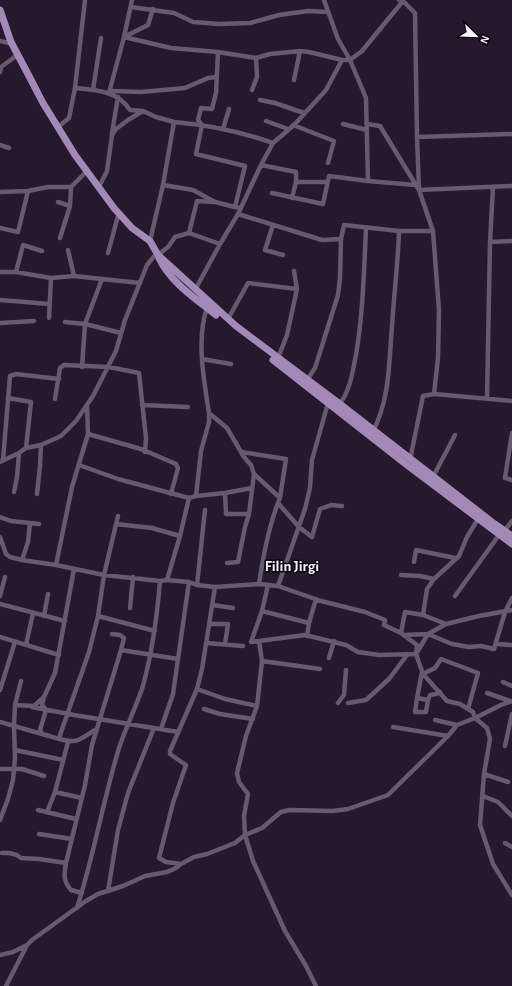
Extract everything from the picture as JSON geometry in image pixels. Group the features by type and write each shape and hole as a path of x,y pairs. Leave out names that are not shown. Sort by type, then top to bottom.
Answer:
{"main road":[{"path":"0,10 11,42 43,103 75,155 114,208 132,228 150,241 163,268 207,308 328,403 464,504 492,522 512,544"},
{"path":"0,23 33,92 84,174 130,229 228,319 433,477 464,504 478,519 512,536"}],"street":[{"path":"58,127 69,118 75,88 85,0"},
{"path":"109,93 132,0"},
{"path":"324,0 338,39 350,60 366,98 368,181"},
{"path":"124,37 171,48 218,52 256,58 277,53 300,51 342,60 350,60 362,51 402,0 415,13 418,190"},
{"path":"131,7 153,9 174,14 193,22 219,24 250,23 279,15 308,11 328,12"},
{"path":"124,37 148,25 153,9"},
{"path":"93,90 101,38"},
{"path":"0,41 9,43"},
{"path":"294,80 300,51"},
{"path":"202,125 198,120 201,108 212,109 216,93 218,52"},
{"path":"0,72 1,67 16,56"},
{"path":"252,90 256,76 256,58"},
{"path":"195,290 238,214 273,143 293,125 326,90 342,60"},
{"path":"109,93 113,91 141,92 185,88 208,78 216,77"},
{"path":"75,88 109,93 126,103 130,110 143,111 156,117 174,122 202,125 248,134 273,143"},
{"path":"99,187 107,171 118,97"},
{"path":"260,100 276,103 304,113"},
{"path":"223,129 229,108"},
{"path":"112,135 116,129 143,111"},
{"path":"266,121 288,129"},
{"path":"150,241 163,185 174,122"},
{"path":"343,124 367,130"},
{"path":"367,124 380,126 418,190 433,232 439,310 438,358 434,394"},
{"path":"202,125 196,154 245,166 235,207"},
{"path":"293,125 334,141 328,163"},
{"path":"417,137 512,134"},
{"path":"0,145 9,148"},
{"path":"261,165 296,172 296,182 292,198"},
{"path":"60,238 70,206 71,187 84,174"},
{"path":"272,193 323,204 328,176 415,185"},
{"path":"296,182 328,182"},
{"path":"163,185 193,190 215,202"},
{"path":"418,190 512,186"},
{"path":"0,192 28,191 48,187 71,187"},
{"path":"487,400 490,242 493,187"},
{"path":"0,228 18,232 28,191"},
{"path":"189,233 197,201 215,202 240,208"},
{"path":"58,202 70,206"},
{"path":"238,214 322,240 341,239"},
{"path":"108,253 118,216"},
{"path":"273,225 265,250 283,255"},
{"path":"307,380 315,368 338,295 341,239 344,225 399,231 433,232"},
{"path":"340,404 347,394 350,383 361,326 366,228"},
{"path":"373,431 380,418 389,373 398,263 399,231"},
{"path":"59,379 10,376 6,418 2,440 1,461 19,454 26,448 41,445 60,436 76,421 87,405 116,351 125,320 147,265 168,247 175,237 189,233 220,244"},
{"path":"490,242 512,242"},
{"path":"16,272 22,245 42,251"},
{"path":"68,250 74,276"},
{"path":"278,358 287,335 298,289 294,271"},
{"path":"0,272 16,272 51,278 74,276 140,283"},
{"path":"49,318 51,278"},
{"path":"82,367 85,324 102,279"},
{"path":"228,319 248,283 298,289"},
{"path":"0,300 50,304"},
{"path":"196,496 201,451 209,422 202,360 202,334 207,308"},
{"path":"0,323 34,321"},
{"path":"65,322 85,324 121,333"},
{"path":"202,360 231,364"},
{"path":"55,399 61,366 108,367 140,373 146,438 145,452"},
{"path":"410,460 423,396 434,394 487,400 512,401"},
{"path":"8,398 31,402 26,448"},
{"path":"278,586 299,527 310,488 312,460 328,403"},
{"path":"56,565 72,487 88,434 87,405"},
{"path":"142,405 188,407"},
{"path":"209,413 227,428 244,457 251,465 254,474 279,501 299,527 312,537 320,509 331,505 342,506"},
{"path":"0,417 6,418"},
{"path":"512,433 505,478 512,480"},
{"path":"88,434 141,449 178,466 171,494"},
{"path":"433,477 455,435"},
{"path":"37,494 41,445"},
{"path":"241,452 286,459 279,501 273,516 259,584"},
{"path":"14,492 19,454"},
{"path":"79,465 118,479 189,498 252,488"},
{"path":"227,563 238,562 244,528 249,514 254,474"},
{"path":"225,493 226,514 249,514"},
{"path":"166,580 180,536 189,498"},
{"path":"196,585 205,510"},
{"path":"59,738 88,652 98,616 104,575 118,516"},
{"path":"0,517 11,521 39,524"},
{"path":"423,614 427,589 434,579 455,558 459,556 467,537 478,519"},
{"path":"455,596 512,520"},
{"path":"22,560 28,542 30,523"},
{"path":"116,524 152,528 180,536"},
{"path":"0,537 6,554 10,557 22,560 104,575 160,581 166,580 189,582 196,585 215,587 259,584 278,586 341,607 365,612 385,620 384,625 402,634 417,646 416,654 423,673 447,700 460,704 473,712 476,718 487,728 490,739 484,774 480,825 493,864 512,895"},
{"path":"414,562 416,550 455,558"},
{"path":"46,710 42,704 55,673 74,569"},
{"path":"401,575 420,576 434,579"},
{"path":"0,596 5,577"},
{"path":"130,608 133,577"},
{"path":"77,908 119,749 141,690 150,655 156,631 160,581"},
{"path":"161,729 173,694 189,582"},
{"path":"268,585 262,611 251,642 305,635 346,645 358,652 378,656 416,654"},
{"path":"181,864 166,862 159,858 173,803 186,765 170,753 197,689 202,670 215,587"},
{"path":"44,616 48,594"},
{"path":"402,634 428,634 452,644 481,646 494,649 505,612 512,598"},
{"path":"307,636 316,599"},
{"path":"0,604 65,621"},
{"path":"213,605 233,608"},
{"path":"416,654 428,634 446,624 512,610"},
{"path":"262,611 309,623"},
{"path":"402,634 405,612 423,614 446,624"},
{"path":"26,645 33,613"},
{"path":"98,616 156,631"},
{"path":"209,624 228,624 224,644"},
{"path":"82,893 71,890 65,882 64,876 97,729 124,638 112,634"},
{"path":"0,637 59,655"},
{"path":"259,641 262,661 257,706 246,736 237,773 239,782 248,794 244,816 245,835 261,880 271,898 285,931 316,986"},
{"path":"0,690 15,642"},
{"path":"330,658 334,642"},
{"path":"206,643 243,646"},
{"path":"496,644 512,646"},
{"path":"121,650 178,659"},
{"path":"348,703 366,700 389,679 407,655"},
{"path":"423,673 435,668 441,659 478,672 468,709"},
{"path":"262,661 320,669"},
{"path":"338,703 344,695 346,670"},
{"path":"423,673 415,712 426,712 430,695 440,692"},
{"path":"0,820 10,790 15,750 15,705 21,681"},
{"path":"503,682 512,686"},
{"path":"197,689 225,699 257,706"},
{"path":"487,693 511,701"},
{"path":"30,706 34,706 44,697"},
{"path":"417,698 428,700"},
{"path":"6,986 27,945 86,901 145,876 167,872 194,857 207,854 235,843 245,835 262,828 281,812 289,810 348,809 388,795 448,736 457,725 476,718 511,701"},
{"path":"15,705 30,706 68,714 178,732"},
{"path":"204,709 220,714 253,720"},
{"path":"42,734 40,730 46,710"},
{"path":"505,746 512,714"},
{"path":"435,720 457,725"},
{"path":"0,722 59,738 68,742 79,740 97,729"},
{"path":"393,727 414,729 448,736"},
{"path":"108,891 118,830 128,793 154,728"},
{"path":"47,812 55,792 68,742"},
{"path":"15,750 63,760"},
{"path":"0,769 22,769 44,776"},
{"path":"484,774 508,782"},
{"path":"55,792 82,798"},
{"path":"483,796 498,802 512,816"},
{"path":"38,810 76,818"},
{"path":"39,834 72,839"},
{"path":"505,843 512,847"},
{"path":"2,853 17,855 21,858 66,863"},
{"path":"0,955 13,952 27,945"}],"district":[{"name":"Filin Jirgi","path":"292,566"}]}
